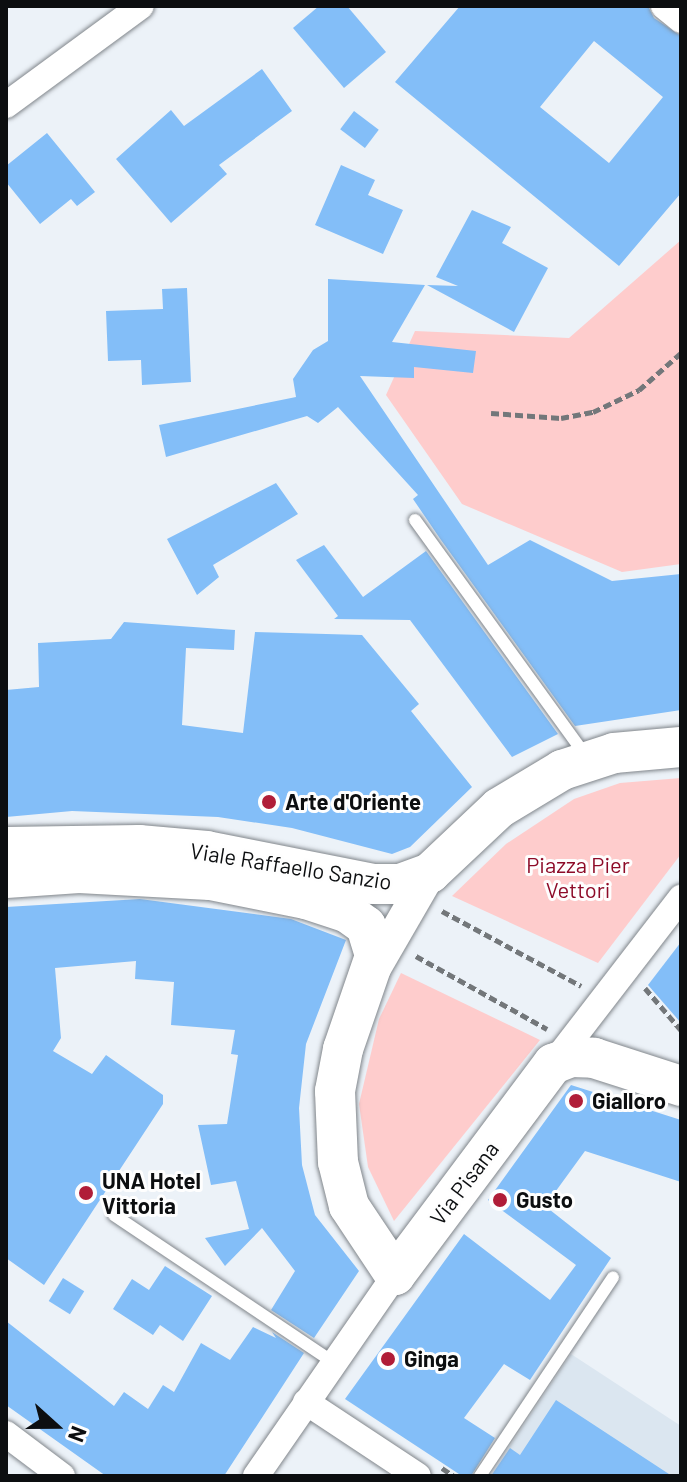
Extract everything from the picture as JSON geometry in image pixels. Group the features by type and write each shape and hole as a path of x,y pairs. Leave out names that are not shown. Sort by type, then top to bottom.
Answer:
{"main road":[{"path":"437,894 514,797 589,761 681,747"},
{"name":"Viale Raffaello Sanzio","path":"6,847 139,845 207,851 437,894"},
{"name":"Viale Raffaello Sanzio","path":"6,878 145,874 306,899 348,913 366,926 374,947 391,961"},
{"path":"391,961 343,1049 335,1131 349,1206 395,1275"},
{"path":"552,1048 571,1057 594,1058 681,1086"},
{"name":"Via Pisana","path":"395,1275 552,1048"}],"street":[{"path":"6,105 141,6"},
{"path":"664,6 681,20"},
{"path":"391,961 437,894"},
{"name":"Via Pisana","path":"552,1048 681,898"},
{"name":"Via Pisana","path":"256,1476 395,1275"},
{"path":"306,1402 418,1476"},
{"path":"6,1434 62,1476"}],"lane":[{"path":"415,520 589,761"},
{"path":"114,1215 333,1362"},
{"path":"480,1476 613,1277"}],"path":[{"path":"491,413 561,418 593,412 639,390 681,353"},
{"path":"430,919 437,894 582,986"},
{"path":"391,961 552,1048"},
{"path":"649,978 643,986 681,1030"}],"shaded area":[{"path":"571,1354 681,1426 681,1476 490,1476"}],"green space":[{"path":"681,240 681,564 622,572 462,504 386,395 415,331 569,338"},
{"name":"Piazza Pier Vettori","path":"681,778 681,854 598,963 452,896 506,844 574,799 620,783"},
{"path":"401,973 540,1040 394,1221 368,1167 359,1104 379,1019"}],"building":[{"path":"319,6 347,6 386,52 344,88 293,28"},
{"path":"460,6 648,6 654,18 681,36 681,193 619,266 395,82","holes":["594,41 663,97 609,163 540,107"]},
{"path":"262,69 292,111 219,165 227,174 171,223 116,159 171,110 184,126"},
{"path":"354,111 379,130 365,148 340,129"},
{"path":"47,133 95,192 77,206 71,199 40,224 6,182 6,166"},
{"path":"341,165 375,180 368,195 403,210 383,254 315,225"},
{"path":"472,210 511,227 502,243 548,268 514,332 427,285 458,286 436,277"},
{"path":"328,279 425,285 392,342 476,351 473,373 414,367 414,378 360,376 488,565 530,540 612,581 681,574 681,710 575,726 413,499 418,495 338,407 318,423 307,416 166,457 159,425 296,397 293,379 313,350 328,341"},
{"path":"187,288 191,382 142,385 141,360 108,361 106,311 163,309 162,289"},
{"path":"276,483 298,514 213,565 219,577 197,595 167,539"},
{"path":"324,545 363,597 426,551 558,734 512,757 410,620 334,619 338,616 296,560"},
{"path":"124,622 235,630 234,650 186,648 182,725 243,733 255,632 362,635 419,704 411,711 472,787 410,847 392,854 292,828 218,817 72,811 6,817 6,690 39,687 38,643 111,639"},
{"path":"140,899 291,919 346,940 306,1044 299,1108 302,1165 315,1215 359,1271 314,1338 271,1310 295,1271 262,1228 225,1266 205,1238 249,1229 236,1181 211,1185 198,1125 227,1124 238,1055 231,1054 235,1030 171,1025 174,982 135,979 136,961 55,968 61,1038 53,1051 92,1074 106,1055 163,1095 163,1104 44,1285 6,1258 6,907"},
{"path":"681,942 681,1023 648,985"},
{"path":"571,1085 681,1120 681,1182 585,1151 545,1206 611,1258 530,1380 504,1364 464,1418 495,1438 471,1476 462,1476 345,1399 464,1234 550,1300 576,1265 488,1200"},
{"path":"165,1266 212,1296 183,1341 160,1325 153,1335 113,1309 132,1279 149,1290"},
{"path":"63,1278 84,1291 70,1314 49,1301"},
{"path":"6,1321 114,1406 124,1392 148,1409 163,1385 174,1392 201,1343 230,1360 253,1327 276,1338 272,1332 304,1353 224,1476 106,1476 6,1405"},
{"path":"556,1400 672,1476 491,1476 510,1448 520,1455"}],"place":[{"name":"Arte d'Oriente","path":"269,802"},
{"name":"Gialloro","path":"576,1101"},
{"name":"UNA Hotel Vittoria","path":"86,1193"},
{"name":"Gusto","path":"500,1200"},
{"name":"Ginga","path":"388,1359"}]}
